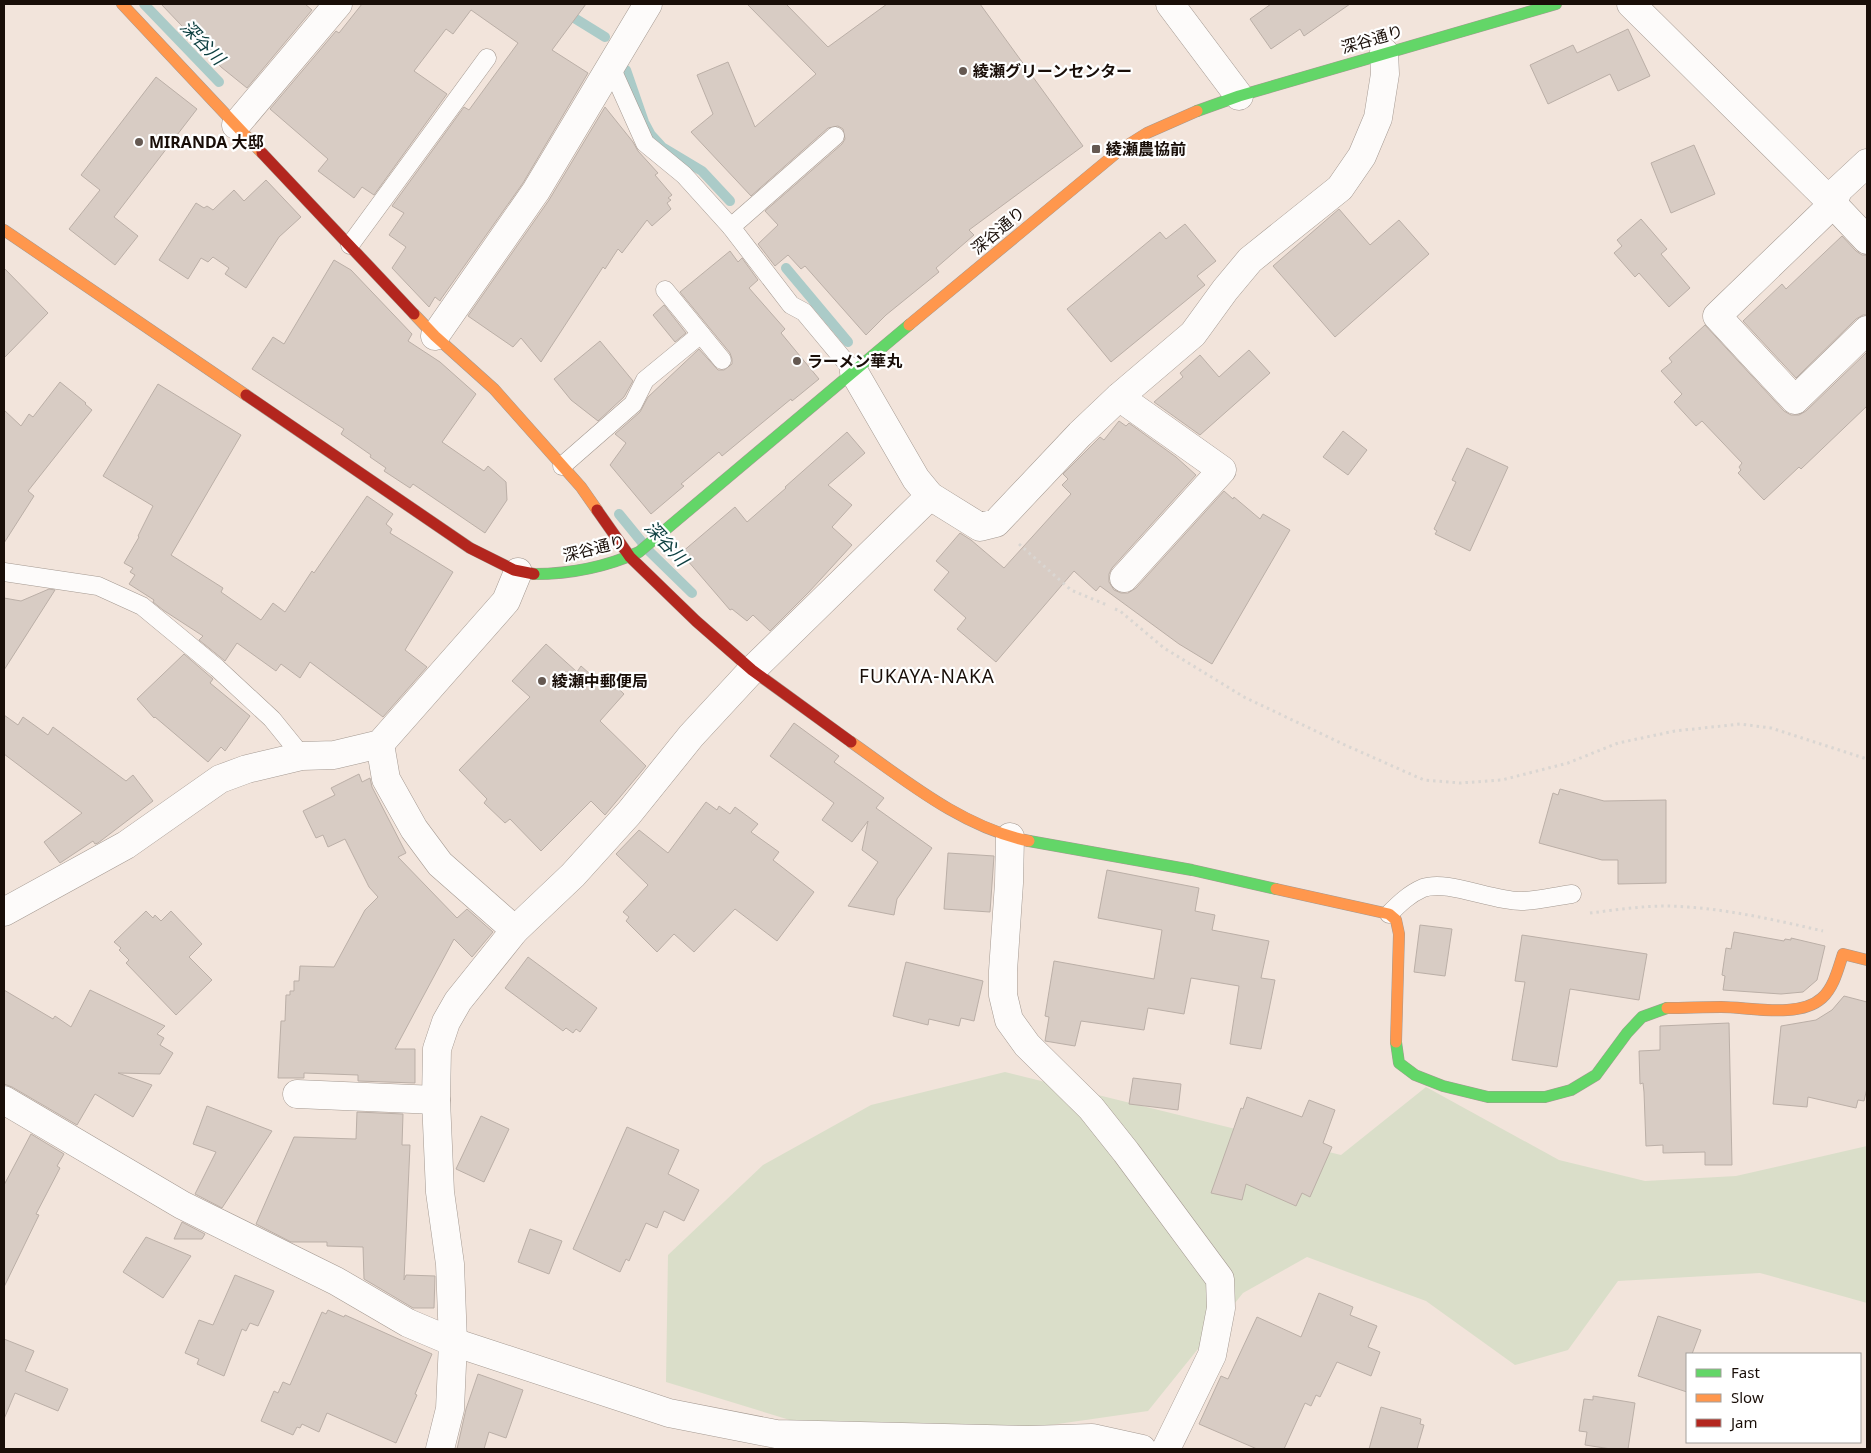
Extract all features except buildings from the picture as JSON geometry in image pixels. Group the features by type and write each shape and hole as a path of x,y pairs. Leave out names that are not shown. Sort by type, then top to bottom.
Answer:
{"street":[{"path":"122,4 434,336 494,389 581,487 635,555 696,621 752,670 929,798 965,818 1010,837 1192,870 1389,914 1396,920 1399,934 1396,1043 1399,1063 1415,1075 1443,1086 1488,1097 1545,1097 1571,1090 1596,1075 1627,1033 1642,1018 1664,1008 1722,1007 1782,1010 1808,1007 1821,999 1832,988 1843,954 1867,960"},
{"path":"236,125 338,4"},
{"path":"434,336 536,191 648,4"},
{"path":"1170,4 1239,96"},
{"name":"深谷通り","path":"518,572 551,574 570,572 635,555 1120,150 1148,133 1192,112 1239,96 1384,52 1556,4"},
{"path":"1631,4 1867,240"},
{"path":"854,372 916,479 930,496 980,527 996,523 1080,434 1119,397 1193,334 1250,260 1340,188 1362,156 1378,118 1385,74 1384,52"},
{"path":"1867,163 1838,190 1833,204 1717,316 1795,400 1867,330"},
{"path":"4,230 470,548 518,572 506,601 380,744 334,755 302,756 247,769 220,780 126,844 4,912"},
{"path":"1119,397 1222,470 1124,578"},
{"path":"440,1449 450,1409 453,1342 450,1264 440,1192 436,1100 437,1048 446,1022 458,1000 515,930 573,875 629,812 691,736 752,670 930,496"},
{"path":"380,744 386,779 414,829 440,864 515,930"},
{"path":"1010,837 1003,971 1003,994 1009,1020 1027,1045 1090,1108 1126,1152 1220,1279 1221,1308 1212,1355 1166,1449"},
{"path":"297,1094 436,1100"},
{"path":"4,1100 182,1205 336,1281 408,1323 453,1342 669,1413 776,1434 1029,1445 1092,1438 1142,1449"}],"lane":[{"path":"350,245 487,58"},
{"path":"611,67 646,143 684,175 732,227 791,305 804,312 854,372"},
{"path":"732,227 835,136"},
{"path":"665,290 722,360"},
{"path":"562,466 633,404 645,380 701,334"},
{"path":"4,572 98,586 142,606 217,668 272,719 302,756"},
{"path":"1389,914 1405,899 1425,887 1441,886 1496,898 1522,901 1572,894"}],"path":[{"path":"996,523 1071,590 1120,611 1164,648 1236,692 1345,745 1424,780 1460,783 1502,780 1568,763 1618,743 1675,731 1740,724 1771,728 1867,759"},
{"path":"1588,913 1663,906 1708,908 1757,916 1828,932"}],"green space":[{"path":"1005,1072 1341,1155 1426,1087 1559,1160 1645,1181 1736,1176 1867,1146 1867,1303 1760,1273 1618,1281 1568,1350 1515,1365 1426,1301 1307,1257 1243,1293 1148,1411 975,1436 803,1424 666,1382 668,1255 763,1165 871,1105"}],"waterway":[{"name":"深谷川","path":"144,4 219,82"},
{"path":"558,4 571,16 605,37"},
{"path":"626,70 644,122 651,135 662,147 702,171 730,201"},
{"path":"786,268 848,342"},
{"name":"深谷川","path":"619,514 650,552 692,593"}],"traffic: fast":[{"path":"1197,111 1239,96 1556,4"},
{"path":"534,574 588,569 614,562 639,552 909,325"},
{"path":"1029,841 1192,870 1276,889"},
{"path":"1396,1042 1399,1063 1415,1075 1443,1086 1488,1097 1545,1097 1571,1090 1596,1075 1627,1033 1642,1017 1667,1008"}],"traffic: slow":[{"path":"122,4 262,153"},
{"path":"909,325 1120,150 1147,133 1197,111"},
{"path":"4,230 246,395"},
{"path":"414,314 435,336 494,389 581,487 597,510"},
{"path":"851,742 914,787 958,814 1005,835 1029,841"},
{"path":"1276,889 1389,914 1396,920 1399,934 1396,1042"},
{"path":"1667,1008 1721,1007 1773,1010 1800,1008 1822,998 1830,989 1843,954 1867,960"}],"traffic: jam":[{"path":"262,153 414,314"},
{"path":"246,395 470,548 514,570 534,574"},
{"path":"597,510 630,557 696,621 752,670 851,742"}],"place":[{"name":"綾瀬グリーンセンター","path":"963,71"},
{"name":"MIRANDA 大邸","path":"139,142"},
{"name":"綾瀬農協前","path":"1096,149"},
{"name":"ラーメン華丸","path":"797,361"},
{"name":"綾瀬中郵便局","path":"542,681"}],"district":[{"name":"FUKAYA-NAKA","path":"927,676"}]}
